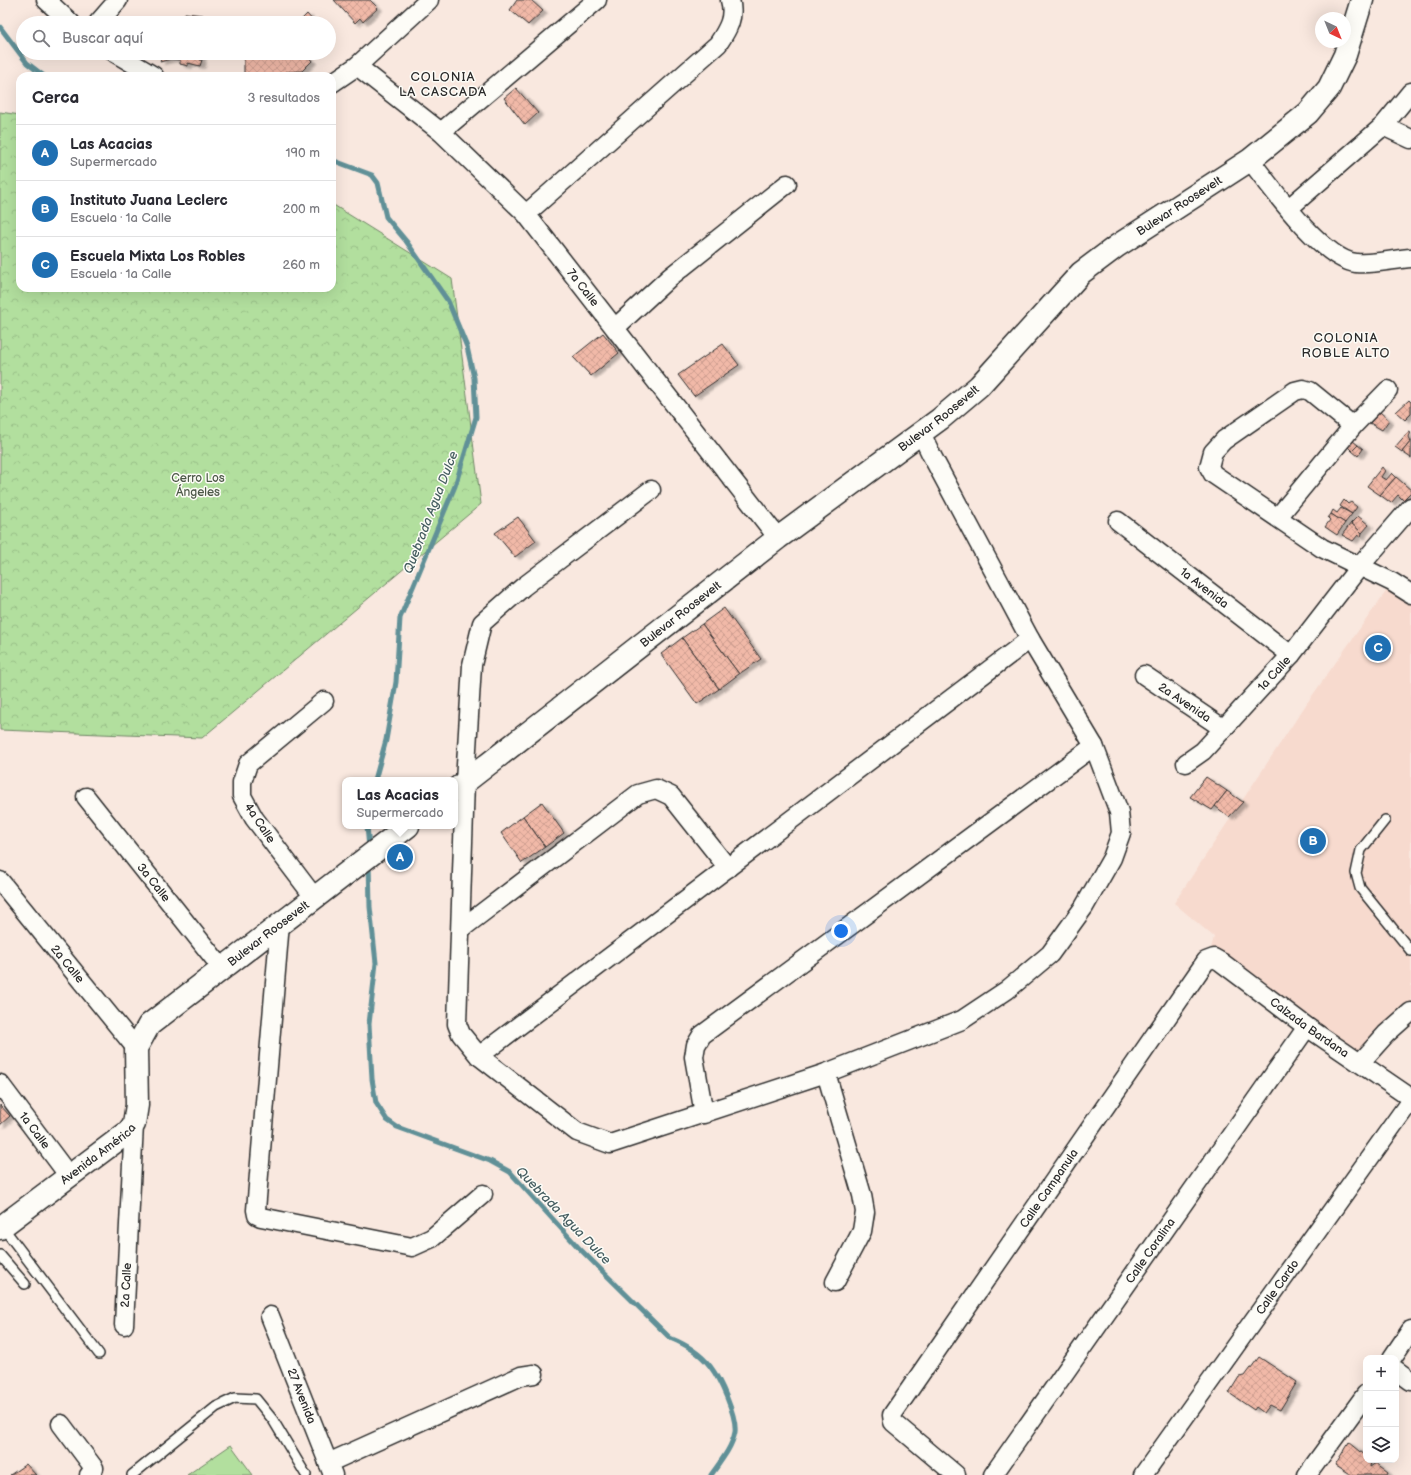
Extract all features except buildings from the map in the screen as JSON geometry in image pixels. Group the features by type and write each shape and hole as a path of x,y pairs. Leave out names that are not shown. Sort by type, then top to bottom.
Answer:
{"main road":[{"name":"Bulevar Roosevelt","path":"460,786 778,538 922,432 979,386 1081,273 1117,246 1250,160 1308,113 1329,88 1345,55 1362,0"},
{"name":"Bulevar Roosevelt","path":"136,1048 149,1025 221,968 404,829"},
{"name":"Avenida América","path":"1,1227 128,1132 134,1124 137,1105 136,1048"}],"street":[{"path":"46,0 63,16"},
{"path":"104,16 118,0"},
{"path":"336,80 357,66 428,0"},
{"path":"441,132 597,0"},
{"path":"526,214 718,44 730,22 733,11 730,0"},
{"path":"127,60 147,72"},
{"name":"7a Calle","path":"357,66 441,132 526,214 778,538"},
{"path":"1289,208 1383,126 1411,92"},
{"path":"1383,126 1411,139"},
{"path":"1250,160 1309,232 1340,258 1356,263 1411,258"},
{"path":"615,328 670,277 787,184"},
{"path":"1354,426 1310,391 1303,389 1295,391 1224,440 1213,452 1209,467 1213,474 1356,570 1411,594"},
{"path":"1278,517 1354,426 1388,390"},
{"path":"651,490 523,587 482,623 472,665 460,786 461,929 457,1024 460,1034 479,1056 577,1132 610,1144 826,1073 962,1020 1007,990 1050,954 1084,907 1112,858 1121,833 1119,812 1094,746 1030,639 932,456 922,432"},
{"name":"1a Calle","path":"1186,763 1203,752 1291,655 1356,570 1411,507"},
{"name":"1a Avenida","path":"1118,521 1291,655"},
{"path":"479,1056 1030,639"},
{"name":"2a Avenida","path":"1144,675 1224,730"},
{"name":"4a Calle","path":"314,897 254,818 242,796 242,782 248,764 324,701"},
{"path":"704,1114 694,1057 696,1045 702,1035 1094,746"},
{"path":"461,929 638,794 656,789 671,796 728,868"},
{"name":"3a Calle","path":"86,797 221,968"},
{"name":"2a Calle","path":"0,881 136,1048"},
{"path":"280,923 257,1215 412,1247 432,1238 483,1194"},
{"name":"Calzada Bardana","path":"1208,959 1214,958 1221,962 1307,1027 1411,1099"},
{"name":"Calle Campanula","path":"956,1475 893,1422 891,1418 896,1408 1198,970 1208,959"},
{"path":"1360,1063 1386,1034 1411,1012"},
{"name":"Calle Coralina","path":"993,1475 1307,1027"},
{"path":"826,1073 865,1212 862,1231 835,1282"},
{"name":"1a Calle","path":"0,1084 70,1176"},
{"name":"Calle Cardo","path":"1143,1475 1411,1099"},
{"name":"2a Calle","path":"124,1325 134,1124"},
{"name":"27 Avenida","path":"270,1316 331,1469"},
{"path":"1394,1355 1411,1330"},
{"path":"1399,1372 1411,1381"},
{"path":"331,1469 520,1376 534,1374"},
{"path":"1307,1475 1363,1398"},
{"path":"61,1424 94,1468 89,1475"}],"lane":[{"path":"1384,820 1361,850 1356,873 1360,888 1411,951"},
{"path":"1,1227 99,1354"},
{"path":"0,1255 25,1284"},
{"path":"132,1475 216,1407 235,1398 256,1399 272,1420 306,1475"}],"shaded area":[{"path":"1392,583 1411,594 1411,1019 1360,1063 1208,959 1214,937 1174,903 1307,703"}],"green space":[{"name":"Cerro Los Ángeles","path":"0,112 16,114 16,292 336,292 336,206 452,279 481,504 202,738 0,730"},
{"path":"231,1445 253,1475 187,1475"}],"waterway":[{"name":"Quebrada Agua Dulce","path":"0,27 16,48"},
{"name":"Quebrada Agua Dulce","path":"25,60 39,72"},
{"name":"Quebrada Agua Dulce","path":"336,162 372,175 378,183 386,217 406,241 448,301 467,347 474,378 476,417 455,486 400,618 396,682 386,740 376,777"},
{"name":"Quebrada Agua Dulce","path":"367,829 369,848"},
{"name":"Quebrada Agua Dulce","path":"369,862 370,907 376,963 369,1024 372,1079 376,1103 387,1120 397,1127 490,1161 510,1172 578,1247 670,1338 692,1349 706,1361 723,1388 731,1408 735,1425 735,1432 731,1444 711,1475"}],"place":[{"name":"Escuela Mixta Los Robles","path":"1378,648"},
{"name":"Instituto Juana Leclerc","path":"1313,841"},
{"name":"Las Acacias","path":"400,857"}],"district":[{"name":"COLONIA LA CASCADA","path":"443,84"},
{"name":"COLONIA ROBLE ALTO","path":"1346,344"}]}
